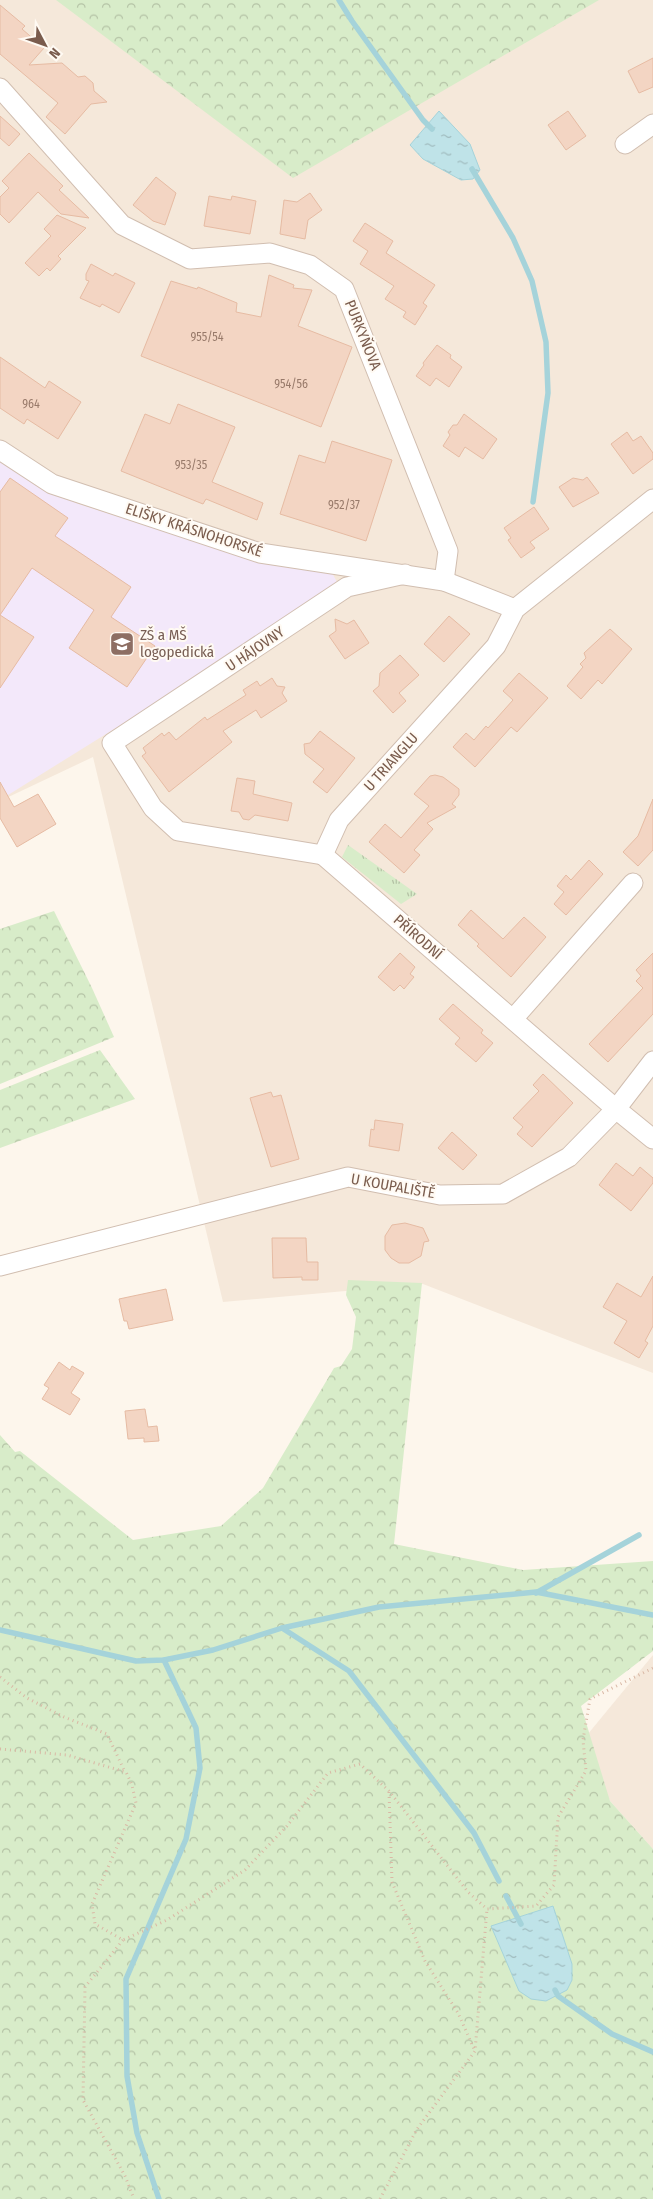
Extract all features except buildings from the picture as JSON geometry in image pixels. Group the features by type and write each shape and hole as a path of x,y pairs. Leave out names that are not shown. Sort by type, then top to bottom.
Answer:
{"street":[{"name":"PURKYŇOVA","path":"0,88 122,225 190,259 270,253 310,265 344,289 448,551 444,581"},
{"path":"625,144 653,124"},
{"name":"ELIŠKY KRÁSNOHORSKÉ","path":"0,450 52,484 260,553 444,581 515,610"},
{"name":"U TRIANGLU","path":"323,855 339,820 496,646 515,610 653,499"},
{"name":"U HÁJOVNY","path":"323,855 178,831 153,808 112,743 347,587 405,574"},
{"name":"PŘÍRODNÍ","path":"323,855 653,1139"},
{"path":"513,1019 633,883"},
{"name":"U KOUPALIŠTĚ","path":"0,1266 348,1176 440,1195 503,1194 569,1157 616,1109 653,1060"}],"path":[{"path":"134,2199 125,2176 83,2100 85,1987 123,1940 167,1920 246,1870 287,1826 328,1773 360,1764 389,1791 468,1892 487,1909 536,1906 554,1885 558,1816 586,1771 583,1740 590,1699 653,1668"},
{"path":"0,1677 27,1698 64,1717 107,1734 132,1784 136,1803 92,1904 95,1924 123,1940"},
{"path":"0,1748 67,1755 126,1772"},
{"path":"389,1791 392,1882 425,1961 458,2013 475,2051"},
{"path":"380,2199 418,2129 475,2051 487,1909"}],"shaded area":[{"path":"0,0 653,0 653,1373 423,1284 223,1302 93,757 0,801"},
{"name":"ZŠ a MŠ logopedická","path":"0,461 76,503 247,558 331,571 337,582 151,706 0,800"},
{"path":"653,1655 653,1849 610,1801 583,1740"}],"green space":[{"path":"56,0 599,0 293,178"},
{"path":"348,845 417,894 401,904 342,857"},
{"path":"54,911 114,1037 0,1084 0,929"},
{"path":"100,1050 135,1099 0,1148 0,1090"},
{"path":"348,1280 422,1283 394,1544 523,1570 653,1561 653,1651 581,1706 610,1801 653,1849 653,2199 0,2199 0,1435 15,1452 20,1451 133,1540 221,1526 263,1488 334,1368 341,1366 352,1349 356,1317 346,1295"}],"water":[{"path":"439,111 470,144 480,170 473,179 461,180 423,159 410,145"},
{"path":"553,1906 572,1964 572,1980 567,1990 546,2001 531,1999 519,1991 491,1926"}],"waterway":[{"path":"339,0 423,120 432,129"},
{"path":"472,169 513,238 532,281 546,342 548,393 533,502"},
{"path":"536,1593 639,1535"},
{"path":"282,1628 379,1607 536,1592 653,1615"},
{"path":"0,1630 136,1661 164,1660 213,1650 282,1628 349,1671 474,1833 499,1881"},
{"path":"159,2199 137,2133 127,2076 126,1979 186,1839 200,1768 196,1728 164,1660"},
{"path":"506,1896 521,1924"},
{"path":"555,1990 558,1996 612,2034 653,2052"}],"place":[{"name":"ZŠ a MŠ logopedická","path":"122,644"}]}
